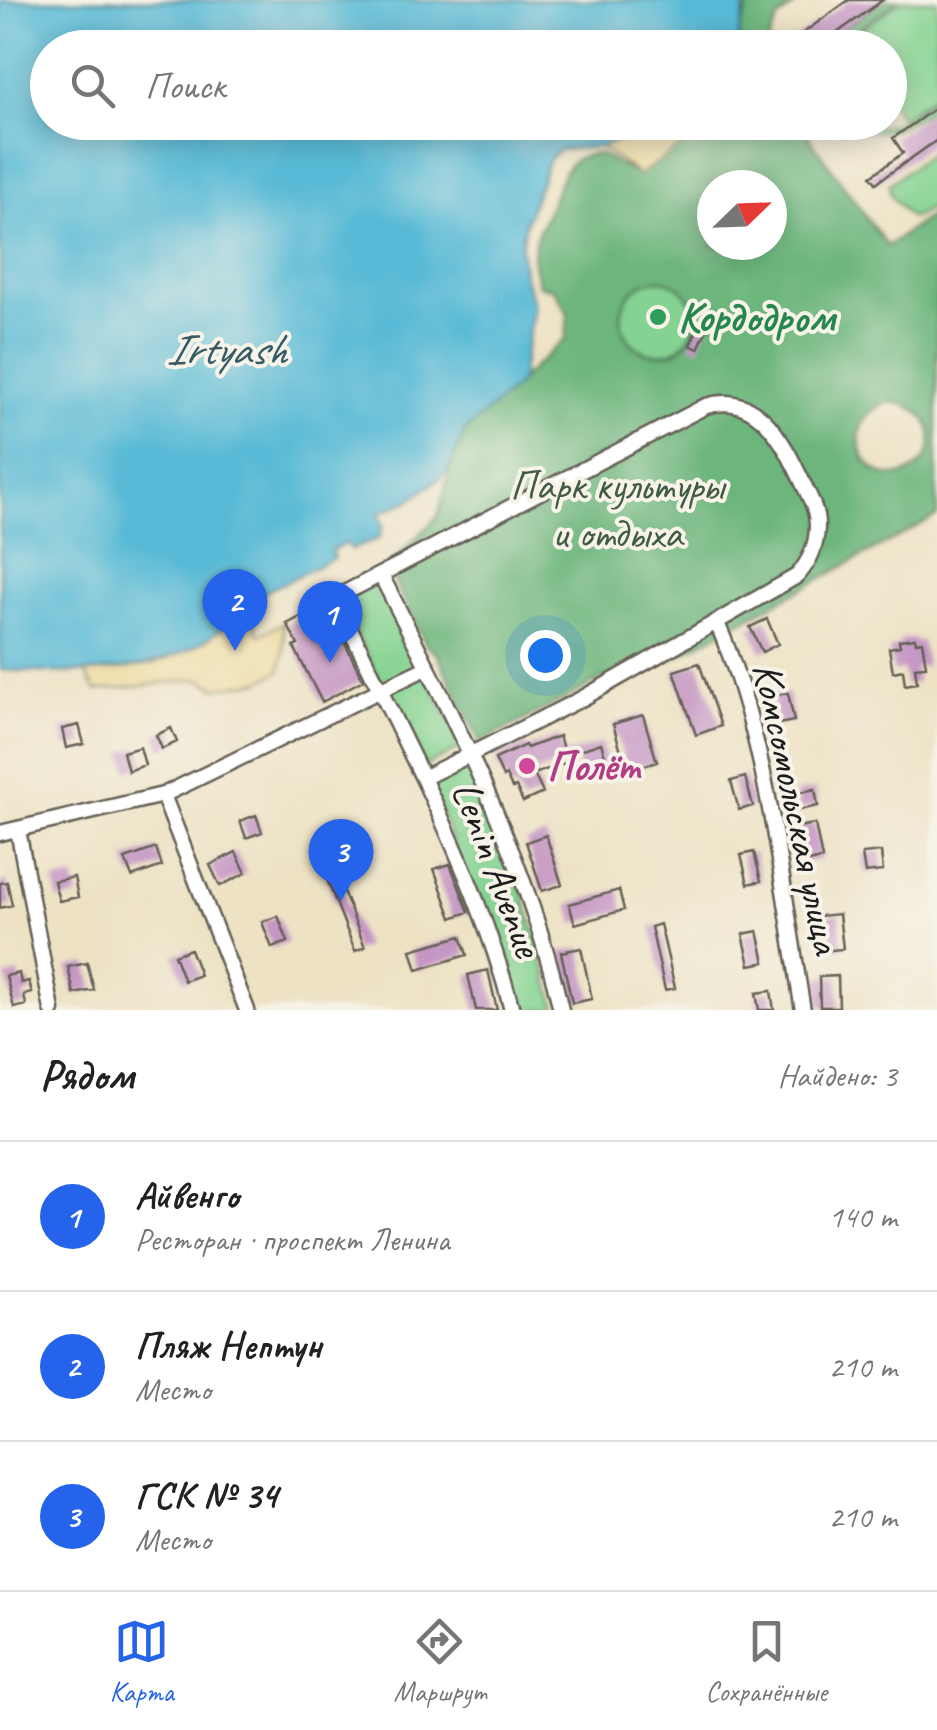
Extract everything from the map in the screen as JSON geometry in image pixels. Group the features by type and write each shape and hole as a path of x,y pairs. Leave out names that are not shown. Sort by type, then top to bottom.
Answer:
{"street":[{"path":"380,575 471,754 583,698 786,585 813,552 816,512 782,438 760,417 727,404 706,406 334,598 423,778"},
{"name":"Комсомольская улица","path":"717,623 740,680 765,794 802,1010"},
{"path":"0,833 163,795 428,667"},
{"name":"Lenin Avenue","path":"512,1010 486,924 423,778 471,754 523,876 560,1010"},
{"path":"163,795 247,1010"},
{"path":"18,830 52,1010"}],"green space":[{"path":"751,0 801,0 777,20 773,30 739,30"},
{"path":"886,0 897,0 855,30 843,30"},
{"path":"902,0 937,0 937,92 907,114 907,30 860,30"},
{"path":"937,96 937,104 916,118 907,122 907,116"},
{"name":"Парк культуры и отдыха","path":"689,140 811,140 887,246 937,211 937,516 619,687 610,675 480,743 436,652 427,647 391,575 393,561 438,516 464,432 566,338 568,313 554,289 539,285 533,253 565,171 587,155 599,154 639,175","holes":["662,280 678,287 694,310 691,336 671,353 639,350 623,329 625,302 645,283","891,402 908,406 927,422 931,438 927,456 910,472 894,476 879,472 868,464 862,451 859,437 863,423 873,411"]},
{"path":"937,148 937,203 916,217 909,217 891,196 889,184"},
{"name":"Кордодром","path":"658,280 684,291 695,317 684,343 658,354 632,343 621,317 632,291"},
{"path":"379,578 423,666 382,685 339,599"},
{"path":"425,671 463,747 423,767 385,691"},
{"path":"469,760 519,878 557,1010 515,1010 429,780"}],"sand":[{"path":"621,140 690,140 639,175 600,147"},
{"path":"248,609 259,635 283,623 280,671 261,681 218,688 199,679 96,691 85,672 153,664 193,648"}],"water":[{"name":"Irtyash","path":"0,0 746,0 740,30 30,30 30,140 621,140 600,147 559,150 549,159 525,223 521,248 534,306 520,383 464,432 442,477 409,501 379,513 383,525 379,538 351,550 347,543 331,550 334,558 245,602 248,609 213,635 168,658 97,672 0,670"}],"building":[{"path":"849,0 883,0 841,30 807,30"},
{"path":"937,107 937,140 876,183 871,176 903,153 894,140 907,140 907,128"},
{"path":"699,325 707,329 698,349 690,345"},
{"path":"312,611 323,632 336,625 363,680 322,702 294,647 298,645 287,624"},
{"path":"767,619 778,644 762,652 750,627"},
{"path":"915,638 916,642 922,641 926,666 915,667 917,683 905,685 903,670 893,672 889,648 900,646 899,640"},
{"path":"699,663 721,726 696,735 674,671"},
{"path":"788,693 794,721 778,724 772,696"},
{"path":"643,715 657,762 627,771 613,724"},
{"path":"79,725 84,744 66,748 62,729"},
{"path":"171,728 177,742 162,749 156,735"},
{"path":"559,736 565,755 601,743 608,765 581,774 576,759 534,774 543,793 523,802 516,787 512,788 506,775 503,777 495,759 525,745 527,748"},
{"path":"140,747 145,765 128,771 123,752"},
{"path":"745,777 753,806 739,810 731,781"},
{"path":"815,789 818,806 799,810 796,793"},
{"path":"256,815 262,832 246,838 240,821"},
{"path":"815,824 822,859 804,863 797,827"},
{"path":"546,835 562,885 542,891 526,842"},
{"path":"156,848 162,866 132,877 125,859"},
{"path":"327,850 365,947 355,951 317,854"},
{"path":"236,852 246,873 220,886 210,865"},
{"path":"754,852 761,881 748,884 741,855"},
{"path":"881,852 883,871 865,873 862,854"},
{"path":"450,864 469,912 452,918 434,869"},
{"path":"74,877 78,897 59,901 54,881"},
{"path":"7,882 12,905 0,908 0,883"},
{"path":"619,890 624,910 575,924 569,904"},
{"path":"839,914 843,949 822,951 818,916"},
{"path":"278,916 288,942 272,948 262,922"},
{"path":"660,924 675,988 665,990 651,927"},
{"path":"758,931 765,962 750,965 743,934"},
{"path":"461,936 467,955 417,970 411,950"},
{"path":"581,948 592,999 572,1003 561,952"},
{"path":"190,949 200,975 184,981 174,955"},
{"path":"87,963 94,990 74,994 68,967"},
{"path":"488,970 497,1010 476,1010 468,975"},
{"path":"19,973 21,983 29,981 32,993 24,995 26,1005 14,1008 6,976"},
{"path":"838,976 839,1007 820,1007 819,977"},
{"path":"771,991 774,1010 759,1010 756,993"}],"place":[{"name":"Кордодром","path":"658,317"},
{"name":"Пляж Нептун","path":"235,651"},
{"name":"Айвенго","path":"330,663"},
{"name":"Полёт","path":"527,766"},
{"name":"ГСК № 34","path":"341,901"}]}
